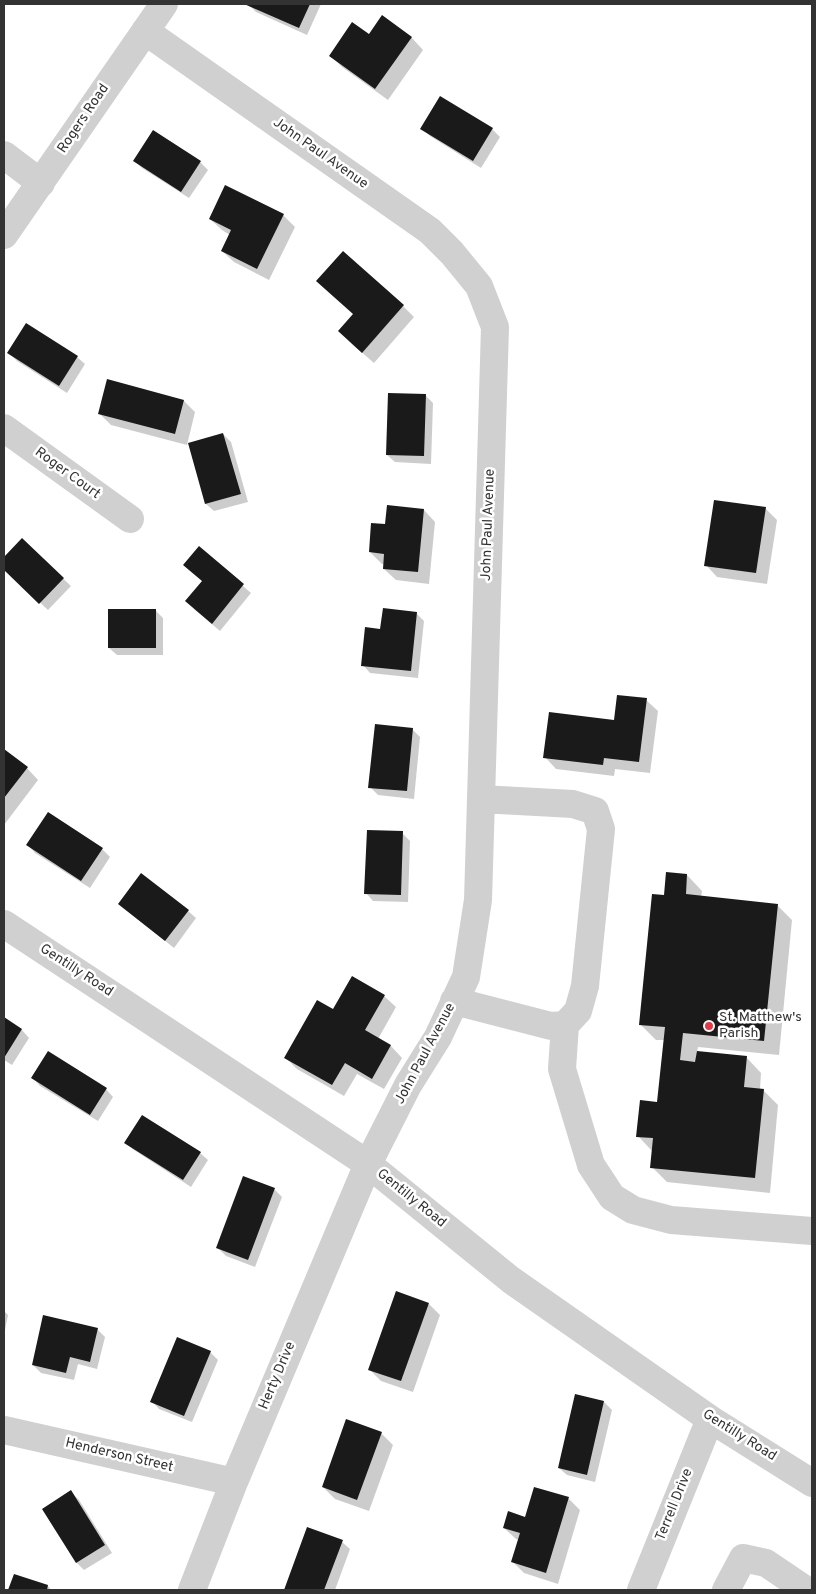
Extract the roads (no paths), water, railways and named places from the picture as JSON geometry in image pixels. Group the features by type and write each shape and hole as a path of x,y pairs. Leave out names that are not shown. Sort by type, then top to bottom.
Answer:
{"street":[{"name":"Rogers Road","path":"4,235 164,4"},
{"name":"John Paul Avenue","path":"145,31 430,231 452,253 479,286 495,326 478,900 466,977 438,1037 408,1085 368,1164"},
{"path":"4,155 41,183"},
{"name":"Roger Court","path":"4,428 130,520"},
{"path":"482,799 572,804 595,810 601,829 585,986 578,1011 565,1025 562,1069 591,1165 612,1197 633,1210 671,1220 812,1231"},
{"name":"Gentilly Road","path":"4,924 368,1164 511,1280 710,1419 812,1483"},
{"path":"454,1001 551,1026 565,1025"},
{"name":"Herty Drive","path":"192,1590 234,1482 368,1164"},
{"name":"Terrell Drive","path":"641,1590 710,1419"},
{"name":"Henderson Street","path":"4,1430 234,1482"},
{"path":"726,1590 743,1558 766,1563 806,1590"}],"place":[{"name":"St. Matthew's Parish","path":"709,1026"}]}
